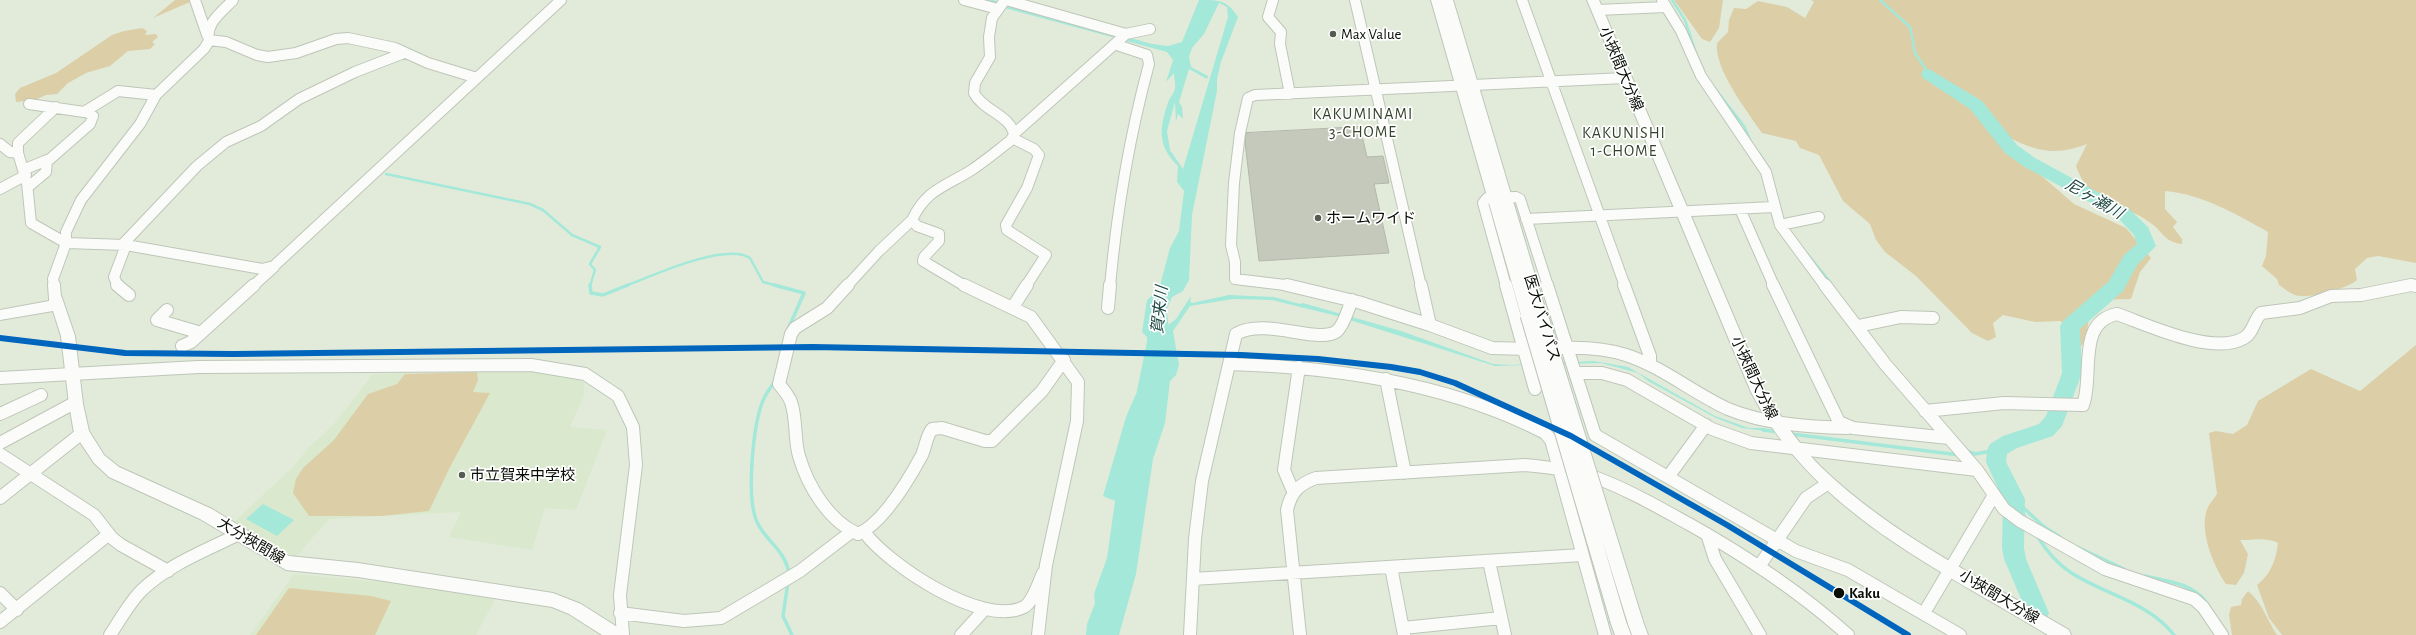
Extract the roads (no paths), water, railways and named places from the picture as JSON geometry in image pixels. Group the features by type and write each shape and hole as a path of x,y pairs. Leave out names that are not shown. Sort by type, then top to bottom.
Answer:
{"main road":[{"name":"医大バイパス","path":"1437,0 1467,86 1500,198 1534,315 1620,628"},
{"name":"医大バイパス","path":"1447,0 1467,86"},
{"name":"小挾間大分線","path":"1595,5 1758,392 1778,428 1794,450 1827,484 1871,519 1951,569 2063,635"},
{"path":"0,315 56,302"},
{"name":"大分挾間線","path":"56,302 68,336 72,375 82,433 99,459 114,472 206,514 278,560 293,565 358,570 553,600 575,609 616,635"},
{"name":"医大バイパス","path":"1534,315 1638,628"}],"street":[{"path":"195,0 202,17 202,28 208,38 226,42 261,57 285,55 341,38 381,44 477,78"},
{"path":"56,302 53,279 66,243 65,232 81,201 140,124 156,95 199,55 208,38 210,25 233,0"},
{"path":"182,346 201,333 277,264 561,0"},
{"path":"964,0 998,9"},
{"path":"1013,307 1046,255 1007,230 1006,225 1028,188 1038,155 1034,149 1014,136 1012,126 983,106 974,94 975,83 989,61 991,23 998,9 1006,0 1126,34 1150,29"},
{"path":"1273,0 1268,17 1281,32 1280,44 1290,94"},
{"path":"1355,0 1430,325"},
{"path":"1522,0 1650,356 1650,365"},
{"path":"1595,5 1664,3 1681,31 1700,76 1740,131 1766,172 1774,207 1780,225 1858,326 1885,364 1973,465 2009,513 2086,560 2120,576 2194,599 2203,607 2222,635"},
{"path":"1046,565 1029,602 1024,607 985,609 933,588 891,559 865,533 851,532 821,502 800,461 791,401 779,384 791,334 795,328 827,308 879,251 912,220 925,199 935,188 972,170 1038,115 1092,64 1116,45 1126,34"},
{"path":"1108,308 1116,220 1132,128 1149,64 1147,55 1116,45"},
{"path":"129,295 117,285 114,277 124,244 197,166 226,142 261,126 299,99 355,72 404,53"},
{"path":"1625,78 1252,96 1248,99 1240,133 1234,183 1231,245 1235,262 1235,279 1290,285 1352,300 1430,325 1492,348 1523,350 1595,348 1616,352 1650,365 1728,409 1778,428 1848,428 1949,438"},
{"path":"86,112 118,91 156,95"},
{"path":"0,189 25,172 47,160 90,124 93,116 86,112 29,104"},
{"path":"56,107 19,140 18,153 25,172 28,187 31,223 66,243 124,244 262,268 270,268 277,264"},
{"path":"0,144 10,152 18,153"},
{"path":"28,187 42,177 48,167 47,160"},
{"path":"1535,389 1483,203 1485,199 1518,198 1595,434 1803,554 1848,570 1960,635"},
{"path":"1526,219 1774,207"},
{"path":"1740,209 1786,314 1834,413 1839,422 1848,428"},
{"path":"1780,225 1819,217"},
{"path":"912,220 917,226 939,234 939,240 924,257 923,261 926,264 974,291 1013,307 1037,322 1078,382 1077,421 1046,565 1038,635"},
{"path":"1926,411 1996,403 2054,403 2083,405 2087,394 2090,336 2094,328 2111,315 2117,314 2192,340 2218,343 2232,342 2243,338 2252,331 2261,313 2300,308 2331,296 2361,295 2411,285 2416,286"},
{"path":"1190,635 1192,579 1202,481 1229,364 1232,358 1236,334 1242,329 1258,328 1333,333 1338,330 1352,300"},
{"path":"167,310 158,320 201,333"},
{"path":"1858,326 1901,317 1933,318"},
{"path":"865,533 907,479 923,452 929,432 932,429 942,428 985,441 992,441 1042,391 1064,360"},
{"path":"0,378 198,367 531,364 565,368 588,375 604,383 618,396 629,413 636,436 635,464 621,591 620,613 623,635"},
{"path":"1229,364 1299,367 1341,371 1386,379 1472,403 1538,429 1551,440 1605,635"},
{"path":"1293,491 1284,470 1299,367"},
{"path":"1575,373 1602,373 1627,380 1706,425 1740,440 1794,450 1973,465"},
{"path":"1386,379 1405,473"},
{"path":"0,414 41,395"},
{"path":"0,443 76,402"},
{"path":"1668,477 1706,425"},
{"path":"0,498 82,433"},
{"path":"0,454 28,475 95,516 104,524 109,534 121,546 168,572"},
{"path":"1300,635 1287,510 1293,491 1307,481 1316,478 1525,465 1558,468 1623,487 1760,565 1805,599 1848,635"},
{"path":"1760,565 1806,498 1827,484"},
{"path":"1924,613 1994,495"},
{"path":"620,613 684,621 721,618 800,571 851,532"},
{"path":"0,622 17,610 109,534"},
{"path":"110,635 138,595 168,572 239,534"},
{"path":"1707,534 1715,559 1760,635"},
{"path":"1192,579 1582,555"},
{"path":"1489,561 1505,635"},
{"path":"1391,567 1403,632 1501,618"},
{"path":"0,593 17,610"},
{"path":"961,635 985,609"}],"water":[{"path":"975,0 993,0 1152,44 1168,46 1182,42 1199,0 1222,2 1230,7 1238,17 1221,62 1217,79 1217,91 1192,215 1189,280 1183,291 1172,297 1162,320 1168,325 1176,319 1191,296 1190,302 1192,303 1229,295 1274,297 1300,304 1303,303 1401,331 1493,364 1511,365 1594,361 1628,367 1715,416 1749,428 1765,428 1766,431 1742,428 1716,418 1648,381 1638,373 1601,363 1495,366 1337,316 1272,300 1233,299 1190,306 1173,331 1179,365 1176,375 1170,381 1165,423 1153,459 1136,574 1119,635 1086,635 1087,624 1095,603 1094,594 1107,558 1115,501 1103,496 1126,417 1135,396 1145,383 1156,375 1162,365 1161,345 1149,339 1142,332 1147,300 1159,289 1170,248 1179,231 1184,191 1177,182 1178,166 1166,151 1162,136 1163,119 1175,87 1174,73 1166,82 1173,60 1167,52","holes":["1219,3 1227,7 1228,17 1183,169 1170,150 1167,131 1175,102 1176,122 1178,114 1183,119 1182,107 1179,102 1189,69 1207,79 1208,76 1191,67 1189,57 1192,48 1204,34"]},
{"path":"263,504 294,520 277,536 246,519"}],"waterway":[{"path":"1672,0 1685,20 1697,56"},
{"path":"1880,0 1910,27 1915,53 1929,74"},
{"name":"尼ヶ瀬川","path":"1929,74 1949,89 1976,105 2011,149 2029,162 2123,213 2142,232 2147,246 2130,260 2116,286 2070,326 2072,373 2055,420 2046,430 2010,442 1997,450 1996,462 2014,499 2013,548 2015,559 2038,613"},
{"path":"1714,87 1744,126 1752,144"},
{"path":"1759,153 1770,170"},
{"path":"386,174 530,204 543,210 572,235 600,247 590,264 595,270 590,286"},
{"path":"1806,252 1831,283"},
{"path":"626,286 688,262 724,254 739,254 750,258 763,282 778,286"},
{"path":"590,286 591,293 603,295 628,285"},
{"path":"774,285 804,293 789,327"},
{"name":"賀来川","path":"1144,405 1156,347 1159,317"},
{"path":"774,382 763,400 756,429 752,463 752,497 757,522 765,535 783,557 787,564 789,573"},
{"path":"1763,430 1779,432"},
{"path":"1791,434 1960,455"},
{"path":"1967,451 1975,454 1997,450"},
{"path":"2014,499 2043,526 2060,537"},
{"path":"2016,502 2026,519"},
{"path":"2037,536 2060,565 2083,580 2139,606 2152,614 2174,635"},
{"path":"2077,547 2124,569"},
{"path":"2145,576 2170,581 2186,587 2194,591 2206,602"},
{"path":"788,582 783,616 792,635"}],"place":[{"name":"Max Value","path":"1333,34"},
{"name":"ホームワイド","path":"1318,218"},
{"name":"市立賀来中学校","path":"462,475"},
{"name":"Kaku","path":"1839,593"}],"district":[{"name":"KAKUMINAMI 3-CHOME","path":"1363,123"},
{"name":"KAKUNISHI 1-CHOME","path":"1624,142"}]}
